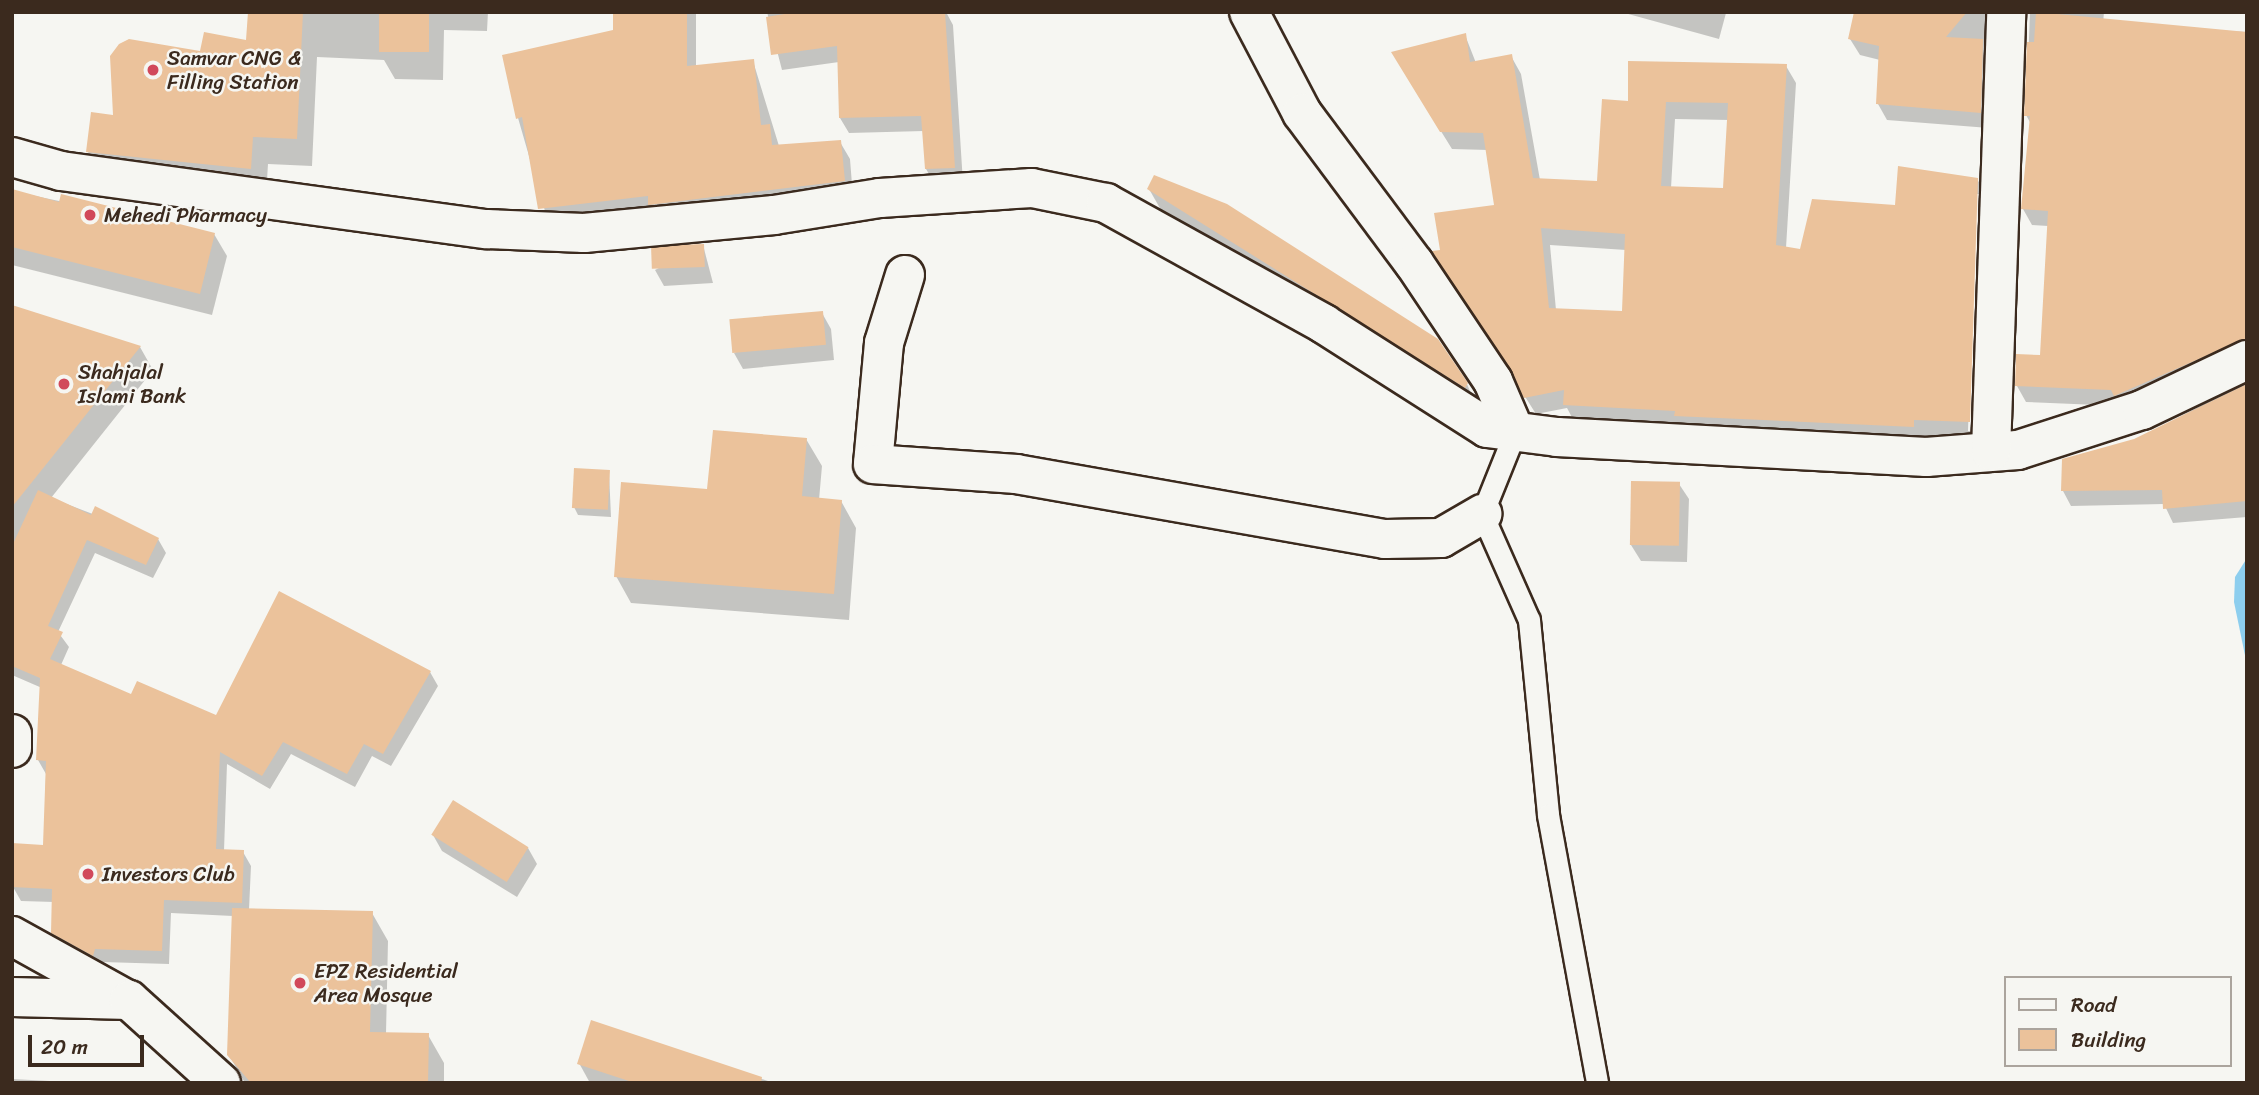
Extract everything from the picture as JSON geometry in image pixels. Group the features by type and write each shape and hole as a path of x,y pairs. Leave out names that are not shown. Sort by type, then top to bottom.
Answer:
{"street":[{"path":"1249,12 1302,113 1428,284 1493,381 1515,432"},
{"path":"1991,451 2006,12"},
{"path":"12,157 61,171 487,229 584,233 880,198 1032,188 1107,202 1324,324 1434,399 1487,428 1515,432 1926,457 1991,451 2067,437 2247,360"},
{"path":"905,275 884,343 873,464 1016,474 1385,539 1441,538 1482,514"},
{"path":"12,734 12,748"},
{"path":"12,936 129,1000 221,1083"},
{"path":"12,997 129,1000"}],"lane":[{"path":"1515,432 1482,514 1529,620 1548,815 1597,1083"}],"water":[{"path":"2247,558 2247,665 2234,602 2235,577"}],"building":[{"path":"248,12 303,12 297,139 253,137 251,169 86,152 91,112 113,115 110,56 119,44 129,39 200,51 204,32 246,40"},
{"path":"379,12 429,12 429,52 379,52"},
{"path":"613,12 687,12 687,66 754,59 761,125 770,124 772,145 841,140 845,181 648,205 648,196 538,209 522,117 516,119 502,55 613,30"},
{"path":"797,12 945,12 955,168 925,169 921,116 839,118 837,46 771,55 766,17"},
{"path":"1854,12 1967,12 1946,37 1983,39 1981,113 1876,104 1879,46 1848,39"},
{"path":"2036,12 2247,32 2247,338 2114,396 2111,390 2015,386 2016,354 2040,355 2048,211 2021,209 2030,116 2024,116 2027,42 2034,42"},
{"path":"1466,33 1470,62 1512,54 1533,178 1597,181 1602,99 1628,101 1628,61 1787,64 1776,245 1800,249 1812,199 1895,205 1898,166 1978,178 1970,422 1914,420 1914,427 1674,416 1675,411 1563,405 1564,390 1524,398 1432,251 1440,250 1434,213 1494,205 1483,133 1440,132 1391,52","holes":["1666,102 1728,103 1723,188 1661,186","1541,228 1625,234 1622,311 1549,308"]},
{"path":"1154,175 1227,204 1438,339 1468,383 1465,388 1147,189"},
{"path":"12,189 59,202 61,194 215,233 200,294 12,247"},
{"path":"704,244 705,267 652,269 651,246"},
{"path":"12,305 141,346 12,507"},
{"path":"823,311 826,345 732,353 729,319"},
{"path":"2247,384 2247,501 2163,509 2162,490 2061,491 2062,459 2134,439"},
{"path":"713,430 807,438 802,496 842,500 834,594 614,577 621,482 707,489"},
{"path":"574,468 610,470 608,510 572,508"},
{"path":"1631,481 1680,482 1679,546 1630,545"},
{"path":"38,490 91,515 95,506 159,538 146,565 87,540 48,626 63,632 50,659 131,694 137,681 216,715 279,591 431,671 383,754 364,744 347,774 283,742 262,776 220,752 216,849 244,850 242,903 164,900 162,951 95,949 93,956 51,933 52,889 12,887 12,843 43,845 46,761 36,760 40,678 12,666 12,546"},
{"path":"453,800 528,847 507,882 431,835"},
{"name":"EPZ Residential Area Mosque","path":"232,908 373,911 370,1032 429,1033 428,1083 251,1083 227,1055"},
{"path":"591,1020 762,1077 761,1083 635,1083 577,1064"}],"place":[{"name":"Samvar CNG & Filling Station","path":"153,70"},
{"name":"Mehedi Pharmacy","path":"90,215"},
{"name":"Shahjalal Islami Bank","path":"64,384"},
{"name":"Investors Club","path":"88,874"},
{"name":"EPZ Residential Area Mosque","path":"300,983"}]}
